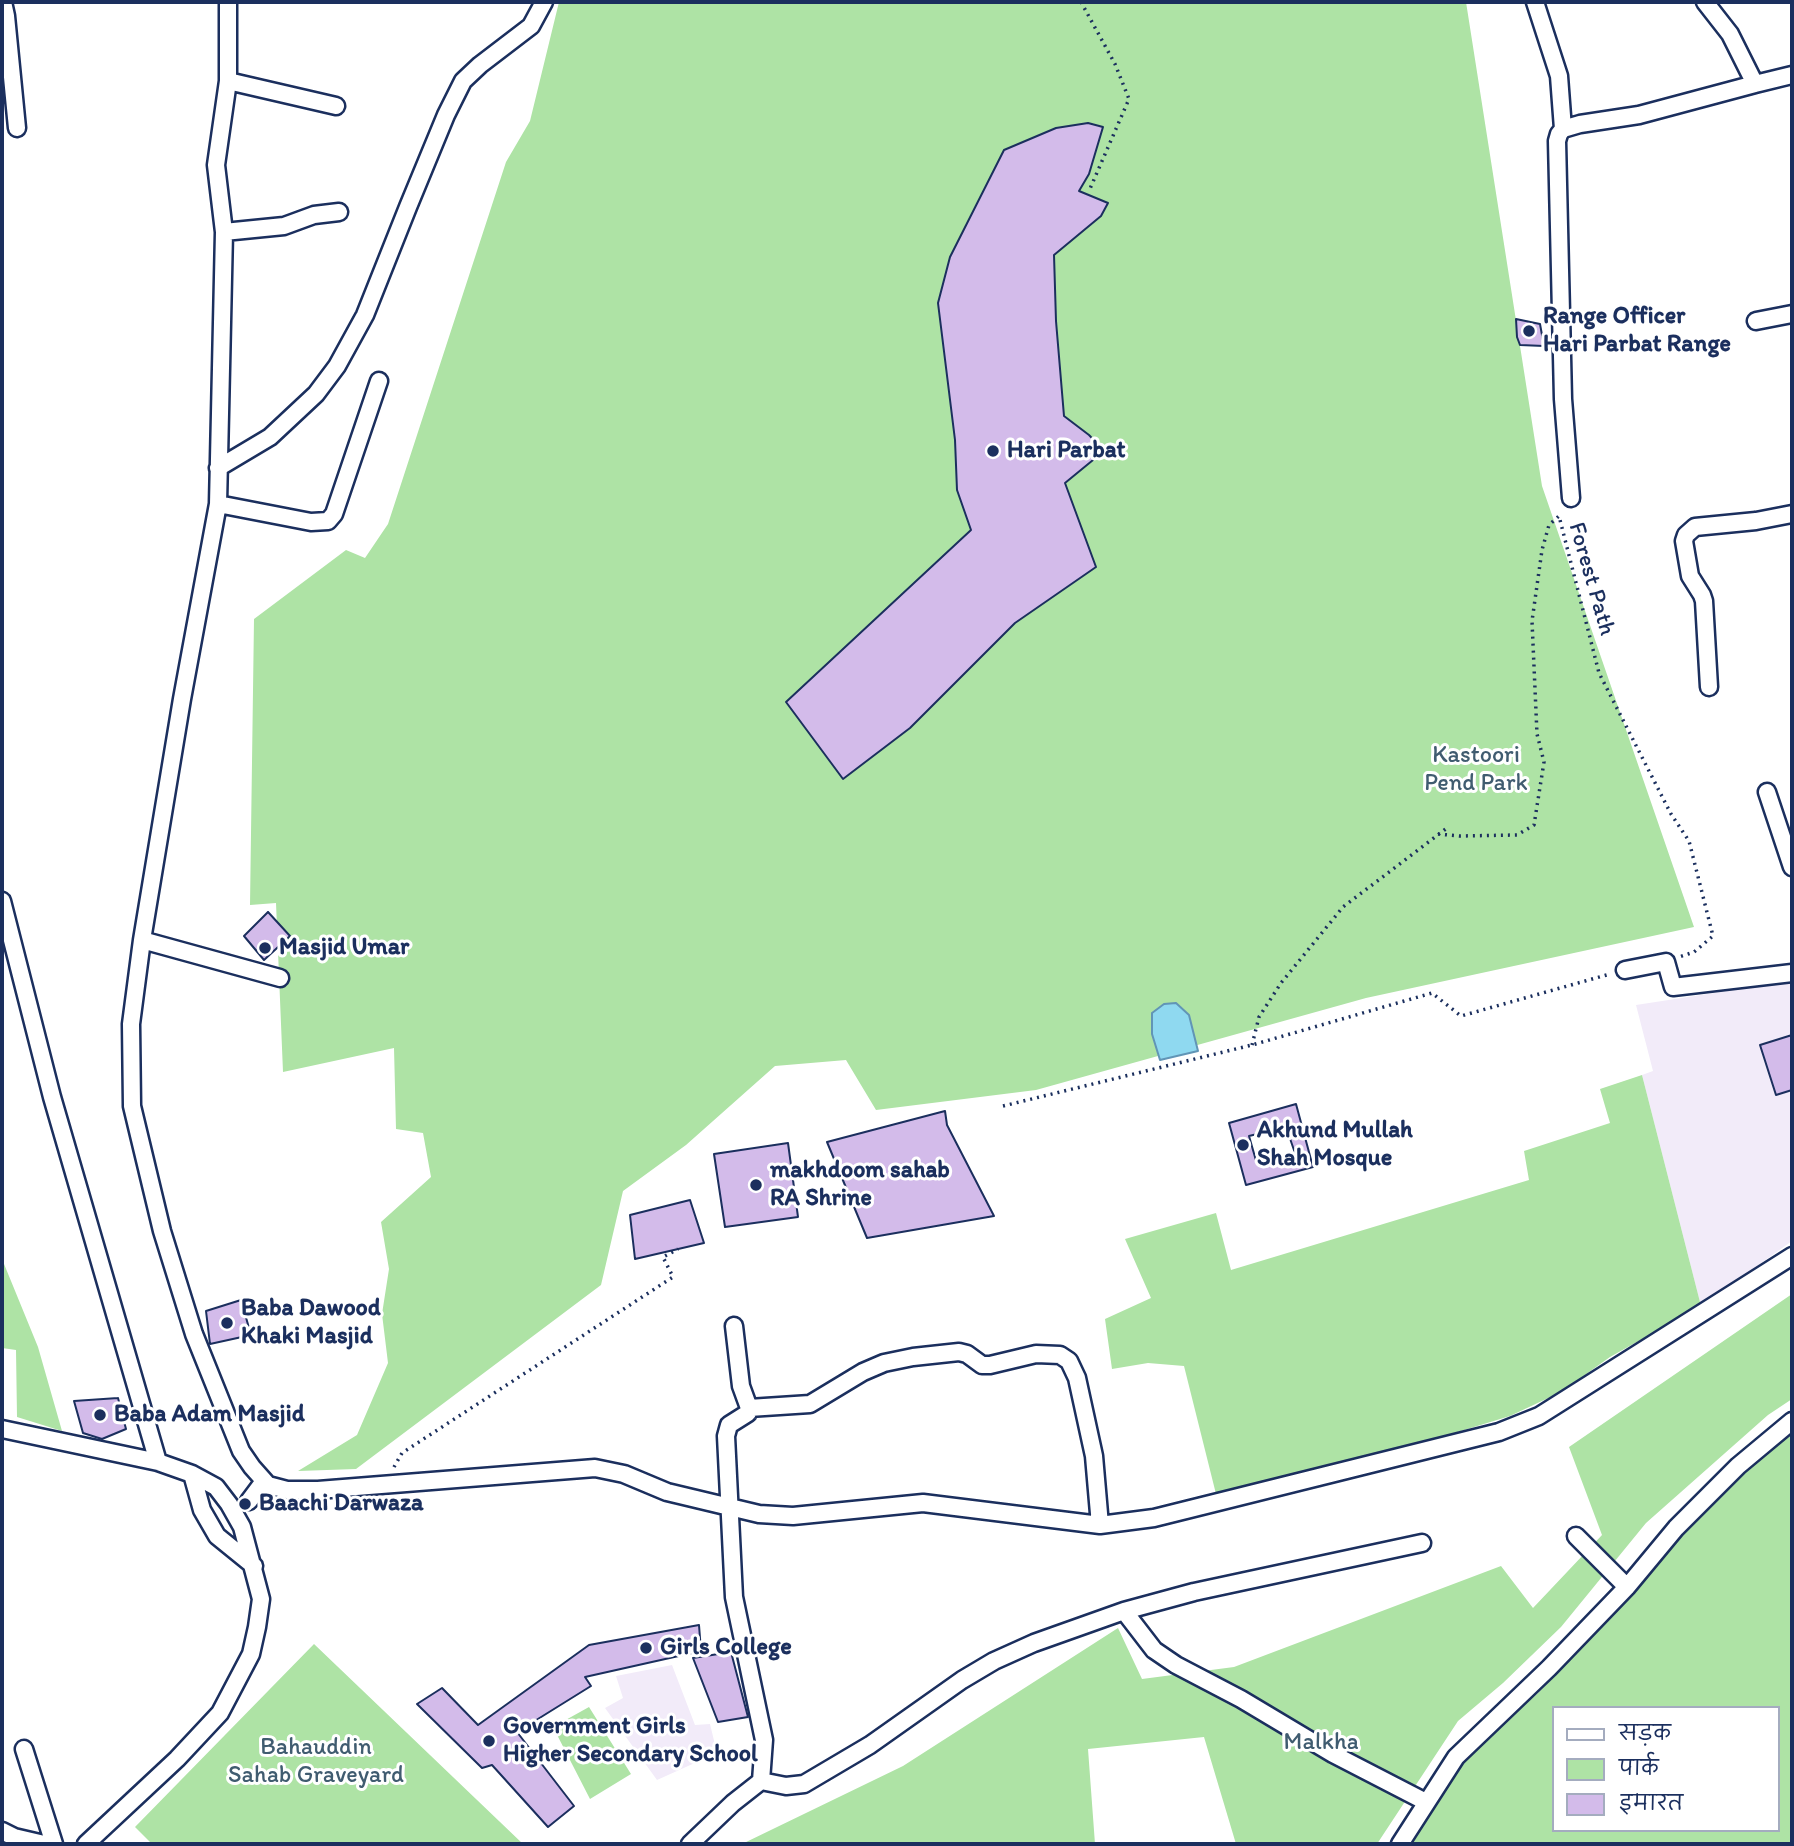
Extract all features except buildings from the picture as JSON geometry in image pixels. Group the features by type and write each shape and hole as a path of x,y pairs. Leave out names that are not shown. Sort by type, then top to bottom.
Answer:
{"street":[{"path":"3,2 17,128"},
{"path":"228,2 228,81 216,165 224,232 218,504 184,686 142,940 131,1024 132,1106 162,1231 194,1334 241,1451 268,1485 287,1490 318,1490 595,1468 624,1474 667,1492 729,1509 759,1514 793,1516 923,1503 1100,1525 1167,1515 1485,1435 1539,1416 1792,1256"},
{"path":"218,468 270,437 316,394 337,366 365,315 432,149 463,81 531,26 544,2"},
{"path":"1535,2 1559,76 1563,129 1557,141 1563,399 1572,498"},
{"path":"1706,2 1730,34 1755,84"},
{"path":"1563,129 1639,115 1792,75"},
{"path":"228,81 336,106"},
{"path":"224,232 284,226 314,215 339,212"},
{"path":"1756,321 1792,314"},
{"path":"218,504 312,522 328,521 334,514 379,381"},
{"path":"1709,687 1704,601 1690,576 1684,541 1686,535 1695,527 1756,521 1792,514"},
{"path":"1767,792 1792,867"},
{"path":"2,901 52,1097 158,1461"},
{"path":"142,940 280,978"},
{"path":"1625,970 1666,962 1673,987 1792,972"},
{"path":"690,1844 733,1803 761,1781 764,1740 734,1597 727,1430 733,1421 748,1413 749,1408 741,1386 734,1326"},
{"path":"749,1408 810,1404 863,1372 884,1363 913,1357 959,1352 982,1365 990,1365 1036,1354 1060,1355 1069,1361 1077,1378 1094,1456 1100,1525"},
{"path":"1400,1844 1456,1757 1549,1668 1627,1587 1676,1528 1738,1466 1792,1420"},
{"path":"2,1429 158,1461 216,1487 242,1507"},
{"path":"192,1474 202,1510 216,1536 254,1566"},
{"path":"86,1844 177,1759 220,1713 251,1654 261,1599 242,1527 242,1507 264,1481"},
{"path":"1576,1536 1585,1548 1627,1587"},
{"path":"761,1781 786,1786 804,1784 870,1745 962,1680 994,1661 1034,1643 1124,1611 1229,1584 1422,1543"},
{"path":"1124,1611 1154,1650 1176,1665 1241,1699 1333,1754 1426,1801"},
{"path":"24,1749 54,1844"},
{"path":"2,1831 13,1837 44,1844"}],"path":[{"path":"1082,2 1115,64 1129,99 1089,191"},
{"name":"Forest Path","path":"1438,834 1517,835 1534,825 1544,762 1537,734 1532,621 1542,550 1549,525 1559,516 1599,673 1671,814 1689,841 1713,936 1695,952 1666,962"},
{"path":"1252,1045 1259,1017 1281,983 1343,907 1447,828"},
{"path":"1003,1106 1252,1045 1432,993 1461,1016 1625,970"},
{"path":"385,1484 402,1453 673,1278 663,1257 678,1249"}],"shaded area":[{"path":"1792,981 1792,1241 1701,1306 1642,1075 1653,1071 1636,1005"},
{"path":"672,1665 695,1725 710,1724 717,1753 657,1780 605,1708 623,1698 616,1676"}],"green space":[{"name":"Hari Parbat","path":"559,2 1466,2 1542,486 1694,927 1366,998 1036,1090 876,1110 846,1060 775,1066 686,1145 623,1191 601,1285 356,1469 298,1471 357,1435 388,1363 382,1314 389,1269 381,1222 431,1177 423,1133 396,1129 394,1048 283,1072 276,903 250,905 254,619 346,550 365,558 388,524 506,162 530,121"},
{"path":"1642,1075 1701,1306 1610,1357 1561,1392 1510,1416 1415,1445 1216,1494 1184,1366 1148,1363 1112,1369 1105,1319 1151,1298 1125,1239 1216,1213 1231,1270 1529,1180 1524,1151 1610,1123 1600,1089"},
{"path":"2,1259 38,1347 62,1431 17,1417 16,1350 2,1348"},
{"name":"Malkha","path":"1792,1294 1792,1399 1768,1415 1646,1523 1561,1627 1503,1683 1458,1721 1377,1844 1236,1844 1204,1737 1088,1749 1095,1844 742,1844 903,1766 1118,1628 1142,1679 1234,1667 1501,1566 1533,1608 1602,1535 1569,1447"},
{"path":"1792,1433 1792,1844 1410,1844 1454,1765 1538,1693 1623,1605 1732,1477"},
{"name":"Bahauddin Sahab Graveyard","path":"314,1644 523,1844 152,1844 135,1827"},
{"path":"589,1707 631,1774 590,1799 553,1727"}],"water":[{"path":"1176,1003 1189,1015 1198,1051 1160,1060 1152,1034 1152,1013 1164,1004"}],"place":[{"name":"Range Officer Hari Parbat Range","path":"1529,331"},
{"name":"Hari Parbat","path":"993,451"},
{"name":"Masjid Umar","path":"265,948"},
{"name":"Akhund Mullah Shah Mosque","path":"1243,1145"},
{"name":"makhdoom sahab RA Shrine","path":"756,1185"},
{"name":"Baba Dawood Khaki Masjid","path":"227,1323"},
{"name":"Baba Adam Masjid","path":"100,1415"},
{"name":"Baachi Darwaza","path":"245,1504"},
{"name":"Girls College","path":"646,1648"},
{"name":"Government Girls Higher Secondary School","path":"489,1741"}],"park label":[{"name":"Kastoori Pend Park","path":"1476,770"}]}
